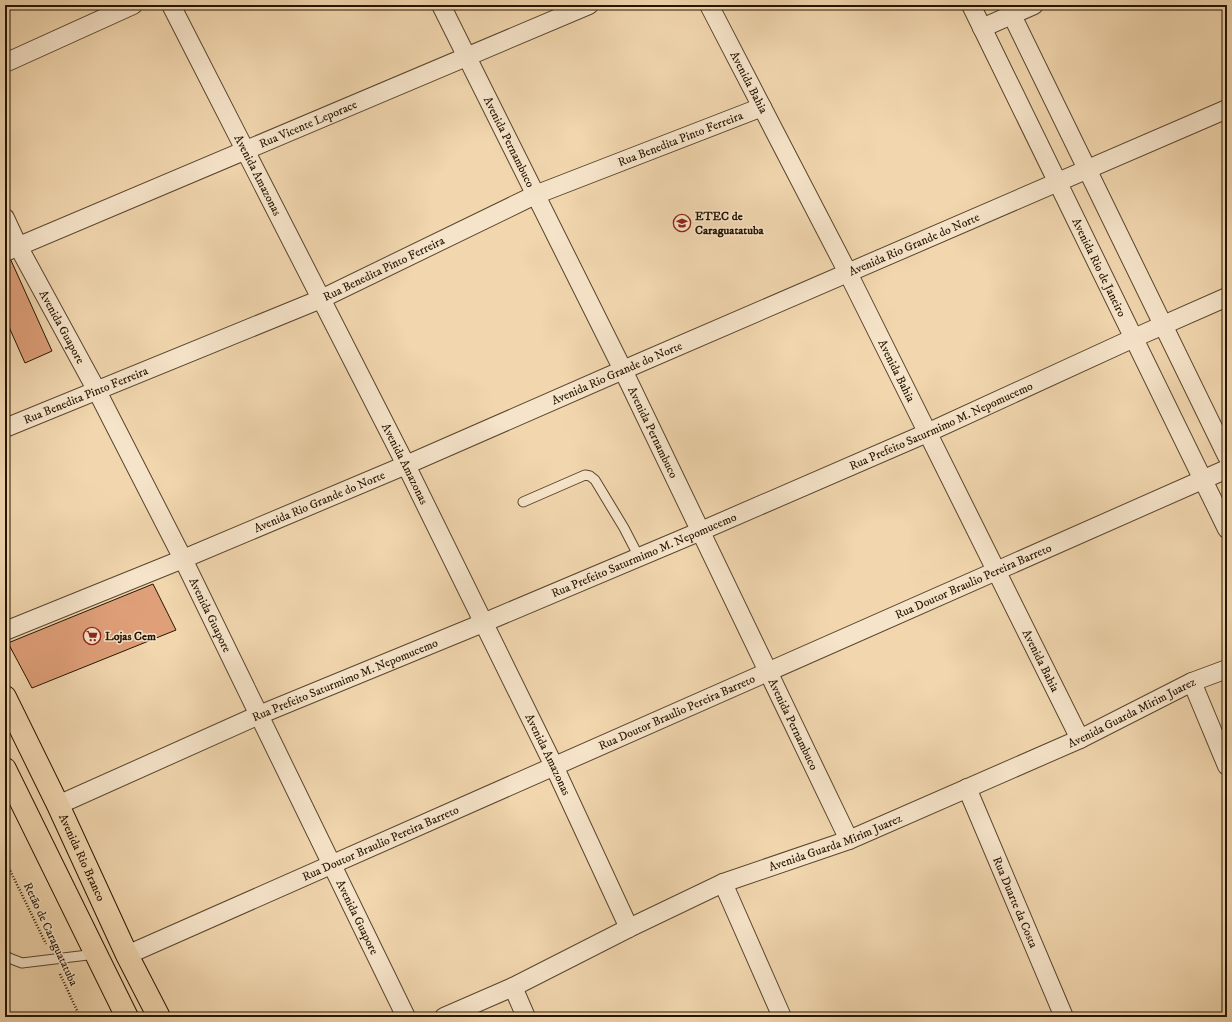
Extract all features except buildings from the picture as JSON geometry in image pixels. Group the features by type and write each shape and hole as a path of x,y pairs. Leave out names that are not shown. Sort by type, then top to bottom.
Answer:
{"main road":[{"name":"Avenida Rio Branco","path":"5,697 58,805 127,955 159,1017"},
{"path":"5,769 127,1017"}],"street":[{"path":"5,63 133,5"},
{"name":"Avenida Amazonas","path":"171,5 246,149 406,465 554,766 629,928"},
{"name":"Avenida Pernambuco","path":"441,5 623,370 849,840"},
{"name":"Rua Vicente Leporace","path":"12,249 589,5"},
{"name":"Avenida Bahia","path":"709,5 848,273 1080,739"},
{"name":"Avenida Rio de Janeiro","path":"971,5 1227,529"},
{"path":"982,28 1010,10 1034,5"},
{"path":"1010,10 1227,456"},
{"name":"Rua Benedita Pinto Ferreira","path":"5,428 321,299 535,195 762,107"},
{"name":"Avenida Rio Grande do Norte","path":"5,631 183,560 406,465 1227,109"},
{"name":"Avenida Guapore","path":"5,218 12,249 97,391 183,560 406,1017"},
{"name":"Rua Prefeito Saturmimo M. Nepomucemo","path":"58,805 259,715 701,531 927,433 1227,297"},
{"name":"Rua Doutor Braulio Pereira Barreto","path":"127,955 1227,469"},
{"name":"Avenida Guarda Mirim Juarez","path":"444,1017 513,987 629,928 723,883 849,840 1080,739 1192,682 1227,669"},
{"path":"1192,682 1227,766"},
{"name":"Rua Duarte da Costa","path":"967,788 1064,1017"},
{"path":"723,883 782,1017"},
{"path":"513,987 526,1017"}],"lane":[{"path":"523,502 584,475 590,476 595,480 639,557"},
{"path":"5,955 22,963 96,954"}],"path":[{"name":"Retão de Caraguatatuba","path":"5,860 80,1017"}],"place":[{"name":"ETEC de Caraguatatuba","path":"682,223"},
{"name":"Lojas Cem","path":"92,636"}]}
